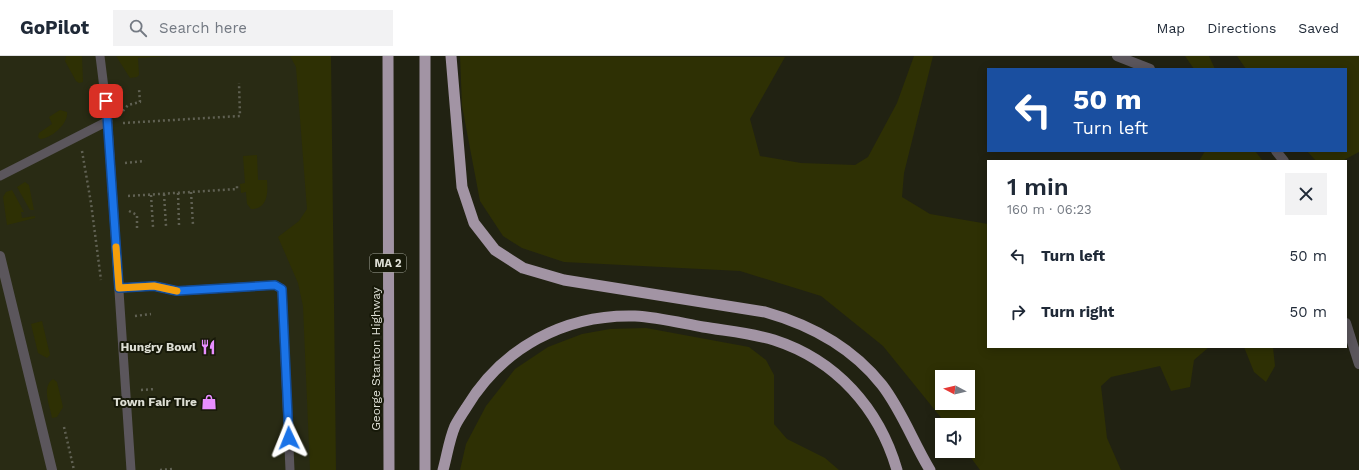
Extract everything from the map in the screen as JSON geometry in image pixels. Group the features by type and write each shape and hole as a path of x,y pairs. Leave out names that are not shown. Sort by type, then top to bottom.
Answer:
{"highway":[{"name":"George Stanton Highway","path":"388,56 389,470"},
{"path":"424,56 425,470"},
{"path":"451,56 462,187 474,223 495,250 523,268 564,280 765,312 791,319 828,337 858,361 882,385 905,423 930,470"},
{"path":"443,470 455,426 474,395 495,370 520,348 548,333 576,323 604,317 635,316 752,335 774,340 813,356 838,374 859,395 879,424 897,470"}],"street":[{"path":"1117,56 1147,68"},
{"path":"1277,152 1283,160"},
{"path":"0,256 52,470"},
{"path":"1347,326 1359,364"}],"lane":[{"path":"100,56 108,121 131,470"},
{"path":"0,176 108,121"},
{"path":"119,288 154,286 177,291 275,285 282,289 290,470"}],"path":[{"path":"123,129 122,121 240,116 240,83"},
{"path":"122,114 128,105 140,102 139,89"},
{"path":"79,135 91,202"},
{"path":"124,156 126,169"},
{"path":"125,163 145,161"},
{"path":"128,196 237,189 237,184"},
{"path":"127,189 128,203"},
{"path":"191,192 193,225"},
{"path":"178,193 179,225"},
{"path":"164,194 166,226"},
{"path":"151,195 153,227"},
{"path":"128,209 137,215 137,228"},
{"path":"64,428 74,470"},
{"path":"160,470 172,469"}],"shaded area":[{"path":"0,56 325,56 316,470 0,470"},
{"path":"66,56 82,56 83,82 79,83 76,81 65,61"},
{"path":"116,56 168,56 138,58 139,75 137,77 130,78"},
{"path":"290,56 331,56 336,470 310,470 303,306 298,283 278,237 299,221 307,209 296,67"},
{"path":"460,56 785,57 750,119 760,156 801,163 855,165 868,157 897,103 914,56 933,56 904,173 902,197 930,214 987,224 987,348 1208,348 1194,360 1190,387 1171,391 1160,366 1111,377 1101,386 1107,438 1121,470 980,470 971,458 975,458 975,418 941,418 883,346 821,296 740,271 564,262 522,248 503,236 480,201 462,106"},
{"path":"1185,56 1209,56 1215,68 1193,68"},
{"path":"1237,56 1359,56 1359,152 1344,160 1315,160 1308,152 1347,152 1347,68 1245,68"},
{"path":"60,110 67,112 65,121 54,133 40,139 38,137 39,133 52,124 49,117"},
{"path":"1204,152 1256,152 1262,160 1200,160"},
{"path":"257,155 258,180 267,180 267,194 264,203 261,206 251,209 247,204 246,192 241,193 240,184 245,183 243,156"},
{"path":"25,182 29,185 34,210 30,210 17,187"},
{"path":"12,190 24,212 21,212 22,218 35,216 35,218 7,225 3,197 6,192"},
{"path":"42,321 50,355 47,358 38,353 31,324"},
{"path":"646,328 749,347 766,360 774,375 774,424 787,439 825,458 839,470 460,470 466,444 486,406 515,369 548,347 582,334 610,329"},
{"path":"1244,348 1273,348 1275,366 1266,382 1254,372"},
{"path":"53,379 57,382 63,407 57,417 52,418 47,392 49,382"}],"slow traffic":[{"path":"116,247 119,288 149,285 177,291"}],"place":[{"name":"Hungry Bowl","path":"208,347"},
{"name":"Town Fair Tire","path":"209,402"}],"route":[{"path":"106,101 119,288 149,285 177,291 279,286 282,289 283,295 289,438"}]}
